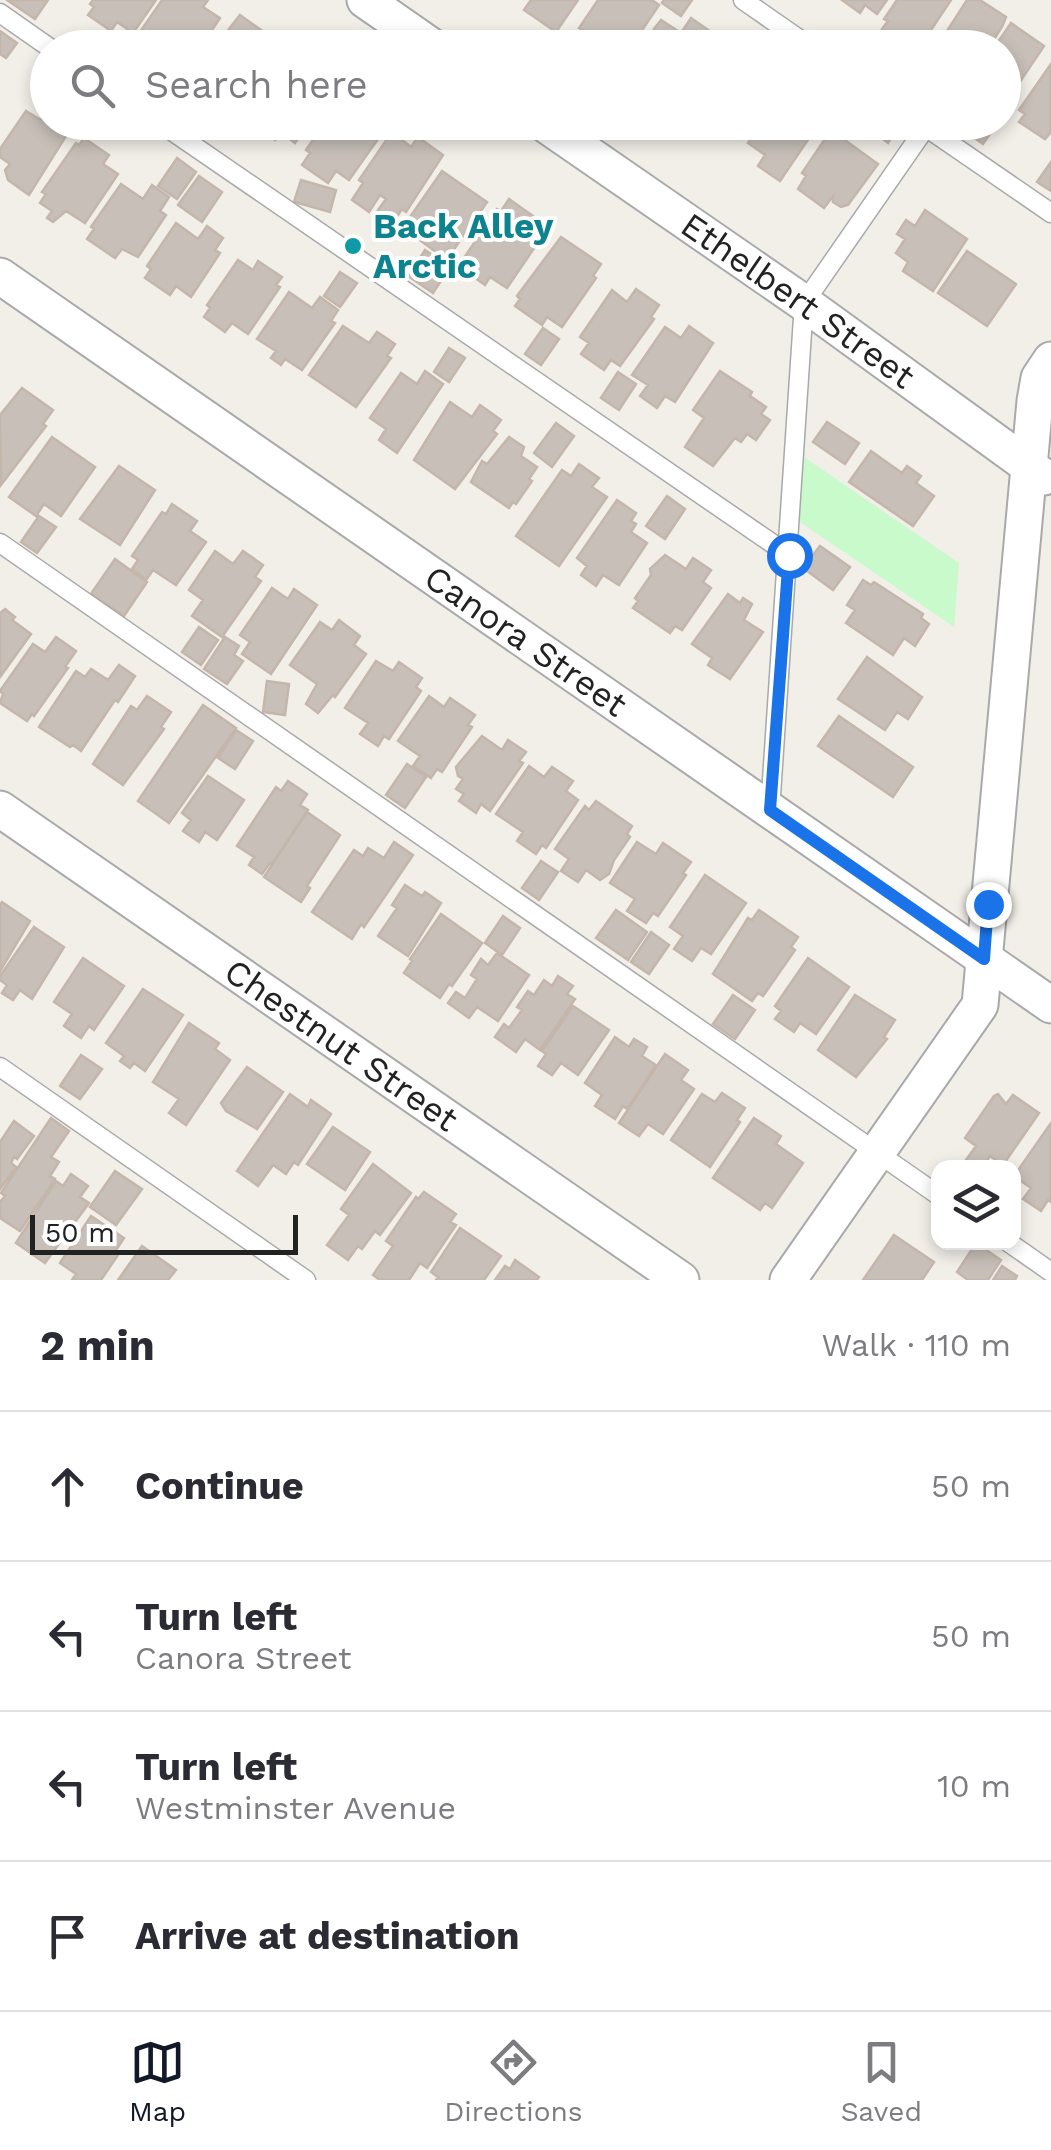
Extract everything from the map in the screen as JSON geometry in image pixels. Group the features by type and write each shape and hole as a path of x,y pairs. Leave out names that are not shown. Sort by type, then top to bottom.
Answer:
{"street":[{"path":"365,0 408,30"},
{"name":"Ethelbert Street","path":"568,140 804,303 1040,475"},
{"name":"Canora Street","path":"0,276 1051,1006"},
{"path":"788,1280 980,1005 1040,475 1039,378 1051,360"},
{"name":"Chestnut Street","path":"0,809 681,1280"}],"lane":[{"path":"743,0 786,30"},
{"path":"0,13 30,34"},
{"path":"185,140 789,555"},
{"path":"770,810 804,303 913,140"},
{"path":"945,140 1051,213"},
{"path":"0,543 931,1189"},
{"path":"0,1067 306,1280"},
{"path":"1019,1250 1051,1272"}],"green space":[{"path":"801,455 959,563 954,627 797,520"}],"building":[{"path":"7,0 48,0 35,19"},
{"path":"93,0 156,0 135,30 117,22 110,30 88,15 94,7 90,4"},
{"path":"162,0 208,0 203,7 220,18 212,30 141,30"},
{"path":"531,0 578,0 557,30 524,10"},
{"path":"598,0 652,0 659,5 642,30 579,28"},
{"path":"692,0 681,16 662,3"},
{"path":"842,0 887,0 877,14 865,5 860,13"},
{"path":"897,0 951,0 931,30 883,30 888,21 884,19"},
{"path":"967,0 980,0 1006,17 1000,30 948,30"},
{"path":"240,15 261,30 228,30"},
{"path":"691,18 708,30 683,30"},
{"path":"661,20 676,30 655,30"},
{"path":"1011,23 1044,46 1021,80 1021,30 1006,30"},
{"path":"0,31 17,43 6,58 0,54"},
{"path":"1051,64 1051,132 1045,139 1021,123 1025,114 1021,107"},
{"path":"26,111 30,113 30,140 63,140 29,195 8,180 5,170 10,164 0,157 0,149"},
{"path":"87,140 109,155 103,164 118,174 85,223 66,211 53,222 47,218 52,211 40,203 46,194 42,192 76,143"},
{"path":"313,140 377,140 349,180 336,171 328,183 302,165 310,153 306,150"},
{"path":"386,140 402,140 411,147 416,140 422,140 443,155 406,212 402,209 394,221 378,210 386,199 380,195 369,212 352,200 363,183 359,180"},
{"path":"808,140 780,181 758,166 765,155 748,143"},
{"path":"824,140 845,140 878,164 848,205 841,207 833,202 833,196 824,208 798,189 806,176 802,173"},
{"path":"177,158 196,172 177,199 158,186"},
{"path":"1051,162 1051,191 1037,182"},
{"path":"442,171 487,202 452,252 449,249 443,257 417,238 423,230 408,220"},
{"path":"199,176 222,192 202,222 178,205"},
{"path":"301,180 336,190 330,212 294,202"},
{"path":"121,184 143,199 152,185 169,197 160,211 166,215 138,257 122,249 115,258 87,239"},
{"path":"509,199 533,216 526,227 541,238 507,288 490,277 485,285 461,268 497,209 501,211"},
{"path":"925,210 967,239 933,291 903,271 908,262 896,253 905,239 897,234 906,220 915,226"},
{"path":"176,223 198,239 207,226 223,238 215,250 220,253 191,297 176,286 170,295 145,278 151,269 147,266"},
{"path":"561,237 601,264 593,276 596,278 562,327 547,317 542,325 515,306 520,299 517,296"},
{"path":"425,250 450,267 433,293 408,276"},
{"path":"967,251 1016,284 987,326 938,293"},
{"path":"238,260 253,270 258,261 282,277 276,285 280,287 248,334 232,323 225,332 204,317 210,308 207,305"},
{"path":"340,272 357,283 340,307 324,296"},
{"path":"636,289 659,305 651,317 654,319 620,366 611,360 604,370 581,354 589,343 580,337 612,290 627,302"},
{"path":"289,292 312,308 320,297 338,310 331,321 335,323 302,370 285,359 281,365 271,358 276,351 257,339"},
{"path":"343,326 369,343 377,332 395,344 387,356 391,358 356,407 309,375"},
{"path":"689,326 713,343 675,402 665,396 657,408 640,396 648,385 632,375 665,327 681,338"},
{"path":"543,328 559,339 541,365 525,354"},
{"path":"449,348 465,358 449,382 434,372"},
{"path":"425,371 443,384 397,453 379,440 386,429 370,418 401,373 417,384"},
{"path":"720,371 752,392 750,396 766,407 761,414 770,420 756,440 747,434 741,442 735,438 713,466 685,447 704,418 693,410"},
{"path":"618,372 636,384 619,410 601,398"},
{"path":"22,388 53,410 43,424 46,426 1,485 0,415"},
{"path":"450,402 472,417 480,405 501,420 493,431 497,434 455,489 414,460"},
{"path":"827,422 859,443 845,464 813,442"},
{"path":"556,423 574,436 552,467 534,453"},
{"path":"52,437 95,467 61,516 44,504 36,516 9,497"},
{"path":"509,437 524,447 521,456 537,467 529,479 532,481 509,508 471,482 482,461 487,464"},
{"path":"871,451 902,473 907,466 921,476 916,483 934,496 913,526 849,482"},
{"path":"579,464 599,478 592,487 607,497 559,566 516,536 562,470 571,476"},
{"path":"119,466 155,490 120,545 80,519"},
{"path":"667,496 685,509 665,539 646,526"},
{"path":"617,500 636,513 631,532 647,543 619,585 603,575 596,586 581,575 587,566 577,558"},
{"path":"172,504 197,521 190,531 206,542 176,585 153,570 146,580 132,569 138,560 132,556 162,512 166,514"},
{"path":"39,516 56,527 37,553 21,542"},
{"path":"820,546 850,567 833,590 803,568"},
{"path":"215,551 233,564 243,551 263,565 255,577 261,581 222,637 192,616 203,600 189,590"},
{"path":"665,555 686,569 693,558 711,570 703,582 711,588 682,630 675,626 670,633 633,608 638,601 635,598 651,575 650,569"},
{"path":"115,559 147,582 124,616 91,594"},
{"path":"863,580 871,585 874,582 923,614 921,618 929,624 915,646 904,638 893,655 846,623 855,610 847,605"},
{"path":"272,588 288,599 294,589 317,605 271,674 242,654 250,642 240,635"},
{"path":"728,594 740,603 743,598 752,604 744,620 763,632 730,679 708,665 712,658 692,644"},
{"path":"5,609 15,617 12,620 31,634 0,677 0,613"},
{"path":"339,620 360,636 354,645 366,654 335,697 318,713 306,704 317,684 290,665 320,622 332,630"},
{"path":"199,627 218,640 201,665 182,652"},
{"path":"56,637 76,651 65,667 68,668 27,721 0,703 0,691 33,644 45,652"},
{"path":"225,637 239,646 234,655 243,661 227,684 204,669"},
{"path":"867,657 922,697 908,719 897,712 885,730 838,699"},
{"path":"376,661 393,671 399,662 422,678 416,687 421,691 389,739 384,736 378,746 360,734 368,723 345,708"},
{"path":"119,665 135,676 81,751 39,727 76,671 85,677 91,669 108,680"},
{"path":"267,681 289,684 285,715 263,712"},
{"path":"147,696 171,712 161,727 164,729 123,785 93,764 131,706 137,710"},
{"path":"429,696 444,707 450,698 475,715 468,725 472,727 442,772 437,769 431,778 413,766 420,756 398,741"},
{"path":"203,705 236,728 169,823 138,801"},
{"path":"839,716 913,767 893,797 818,746"},
{"path":"236,730 253,741 235,769 218,758"},
{"path":"482,736 502,750 508,740 526,752 519,761 523,763 490,811 481,804 476,813 459,801 464,794 456,789 463,779 456,767"},
{"path":"407,764 426,777 405,808 386,795"},
{"path":"529,766 544,777 552,767 573,781 566,791 578,800 546,848 542,845 536,854 517,841 523,832 496,814"},
{"path":"208,776 244,800 217,840 205,832 199,842 183,831 191,820 182,813"},
{"path":"288,781 307,794 300,805 308,810 262,874 249,865 254,857 237,846 276,787 281,791"},
{"path":"596,801 632,826 627,834 630,837 609,874 600,880 586,870 578,882 561,871 569,859 555,849 585,806 589,810"},
{"path":"307,812 340,835 301,902 264,877"},
{"path":"394,842 413,855 352,939 312,912 354,850 363,856 368,848 384,858"},
{"path":"637,842 656,854 663,843 691,862 658,916 653,913 646,923 627,911 635,899 610,883"},
{"path":"541,861 558,872 539,900 522,888"},
{"path":"705,875 746,903 711,954 701,948 692,961 674,949 683,936 670,927"},
{"path":"405,885 441,903 408,956 378,936 397,908 392,905"},
{"path":"2,902 30,921 0,971 0,905"},
{"path":"616,910 647,932 628,960 596,938"},
{"path":"759,910 798,937 791,947 795,950 763,996 758,993 752,1001 713,974 748,918 752,920"},
{"path":"441,914 482,943 440,998 404,973"},
{"path":"503,916 520,928 502,955 485,943"},
{"path":"34,927 64,947 32,999 20,990 13,1000 2,993 7,985 0,976"},
{"path":"651,932 669,945 649,974 631,962"},
{"path":"497,953 529,975 498,1021 477,1007 469,1018 448,1003 456,992 465,998 477,979 471,975 481,959 488,965"},
{"path":"83,958 124,986 94,1030 89,1026 81,1038 64,1026 72,1014 54,1002"},
{"path":"808,958 849,987 816,1034 800,1023 794,1032 775,1019 781,1011 775,1006"},
{"path":"558,976 573,986 567,994 575,999 540,1050 525,1039 516,1052 495,1037 504,1024 509,1028 522,1010 517,1007 528,991 534,995 544,980 552,986"},
{"path":"143,989 183,1015 145,1071 134,1063 130,1068 120,1061 124,1056 106,1043"},
{"path":"733,995 755,1010 735,1039 713,1024"},
{"path":"855,995 895,1020 884,1037 887,1039 856,1077 818,1050"},
{"path":"573,1006 609,1030 578,1075 561,1063 552,1075 538,1066 546,1054 542,1051"},
{"path":"189,1023 219,1043 215,1049 230,1060 186,1125 169,1113 179,1099 153,1082"},
{"path":"615,1037 629,1047 634,1039 647,1047 642,1056 656,1065 627,1109 623,1106 615,1119 595,1106 602,1095 585,1083"},
{"path":"665,1054 688,1070 681,1080 694,1089 663,1134 648,1124 639,1136 619,1123"},
{"path":"81,1055 102,1069 80,1099 60,1086"},
{"path":"247,1067 283,1092 257,1129 226,1111 221,1103"},
{"path":"722,1093 745,1108 710,1167 671,1140 702,1094 715,1102"},
{"path":"290,1094 308,1107 311,1100 331,1114 298,1165 294,1162 286,1174 273,1165 258,1186 237,1171"},
{"path":"998,1094 1006,1104 1013,1095 1039,1113 1006,1160 990,1156 987,1160 966,1160 976,1146 965,1138"},
{"path":"51,1118 69,1131 51,1157 59,1162 50,1176 55,1179 20,1231 0,1218 0,1202 5,1196 1,1193"},
{"path":"754,1118 781,1136 776,1144 803,1163 772,1208 765,1203 760,1210 713,1178"},
{"path":"14,1121 34,1136 17,1159 14,1157 11,1163 16,1167 0,1189 0,1142"},
{"path":"1051,1123 1051,1202 1048,1200 1041,1211 1023,1199 1031,1188 1021,1181 1021,1166"},
{"path":"333,1127 370,1152 345,1190 307,1164"},
{"path":"373,1164 411,1193 380,1235 375,1231 348,1260 327,1245 349,1215 341,1209"},
{"path":"115,1171 142,1189 116,1225 90,1207"},
{"path":"71,1174 88,1186 80,1197 89,1203 45,1263 16,1243 56,1181 63,1186"},
{"path":"424,1192 456,1214 450,1222 456,1225 427,1268 420,1263 409,1280 380,1280 373,1275 393,1246 386,1241 416,1197"},
{"path":"91,1216 124,1238 101,1280 72,1280 76,1274 60,1263"},
{"path":"460,1228 501,1256 484,1280 436,1280 438,1277 431,1272"},
{"path":"894,1235 934,1262 922,1280 863,1280"},
{"path":"142,1246 176,1270 168,1280 118,1280"},
{"path":"971,1250 986,1250 1001,1260 988,1280 968,1280 957,1272"},
{"path":"515,1260 539,1277 537,1280 495,1280"},
{"path":"1002,1266 1017,1276 1015,1280 993,1280"}],"place":[{"name":"Back Alley Arctic","path":"353,246"}],"route":[{"path":"789,555 770,810 984,959 988,904"}]}
